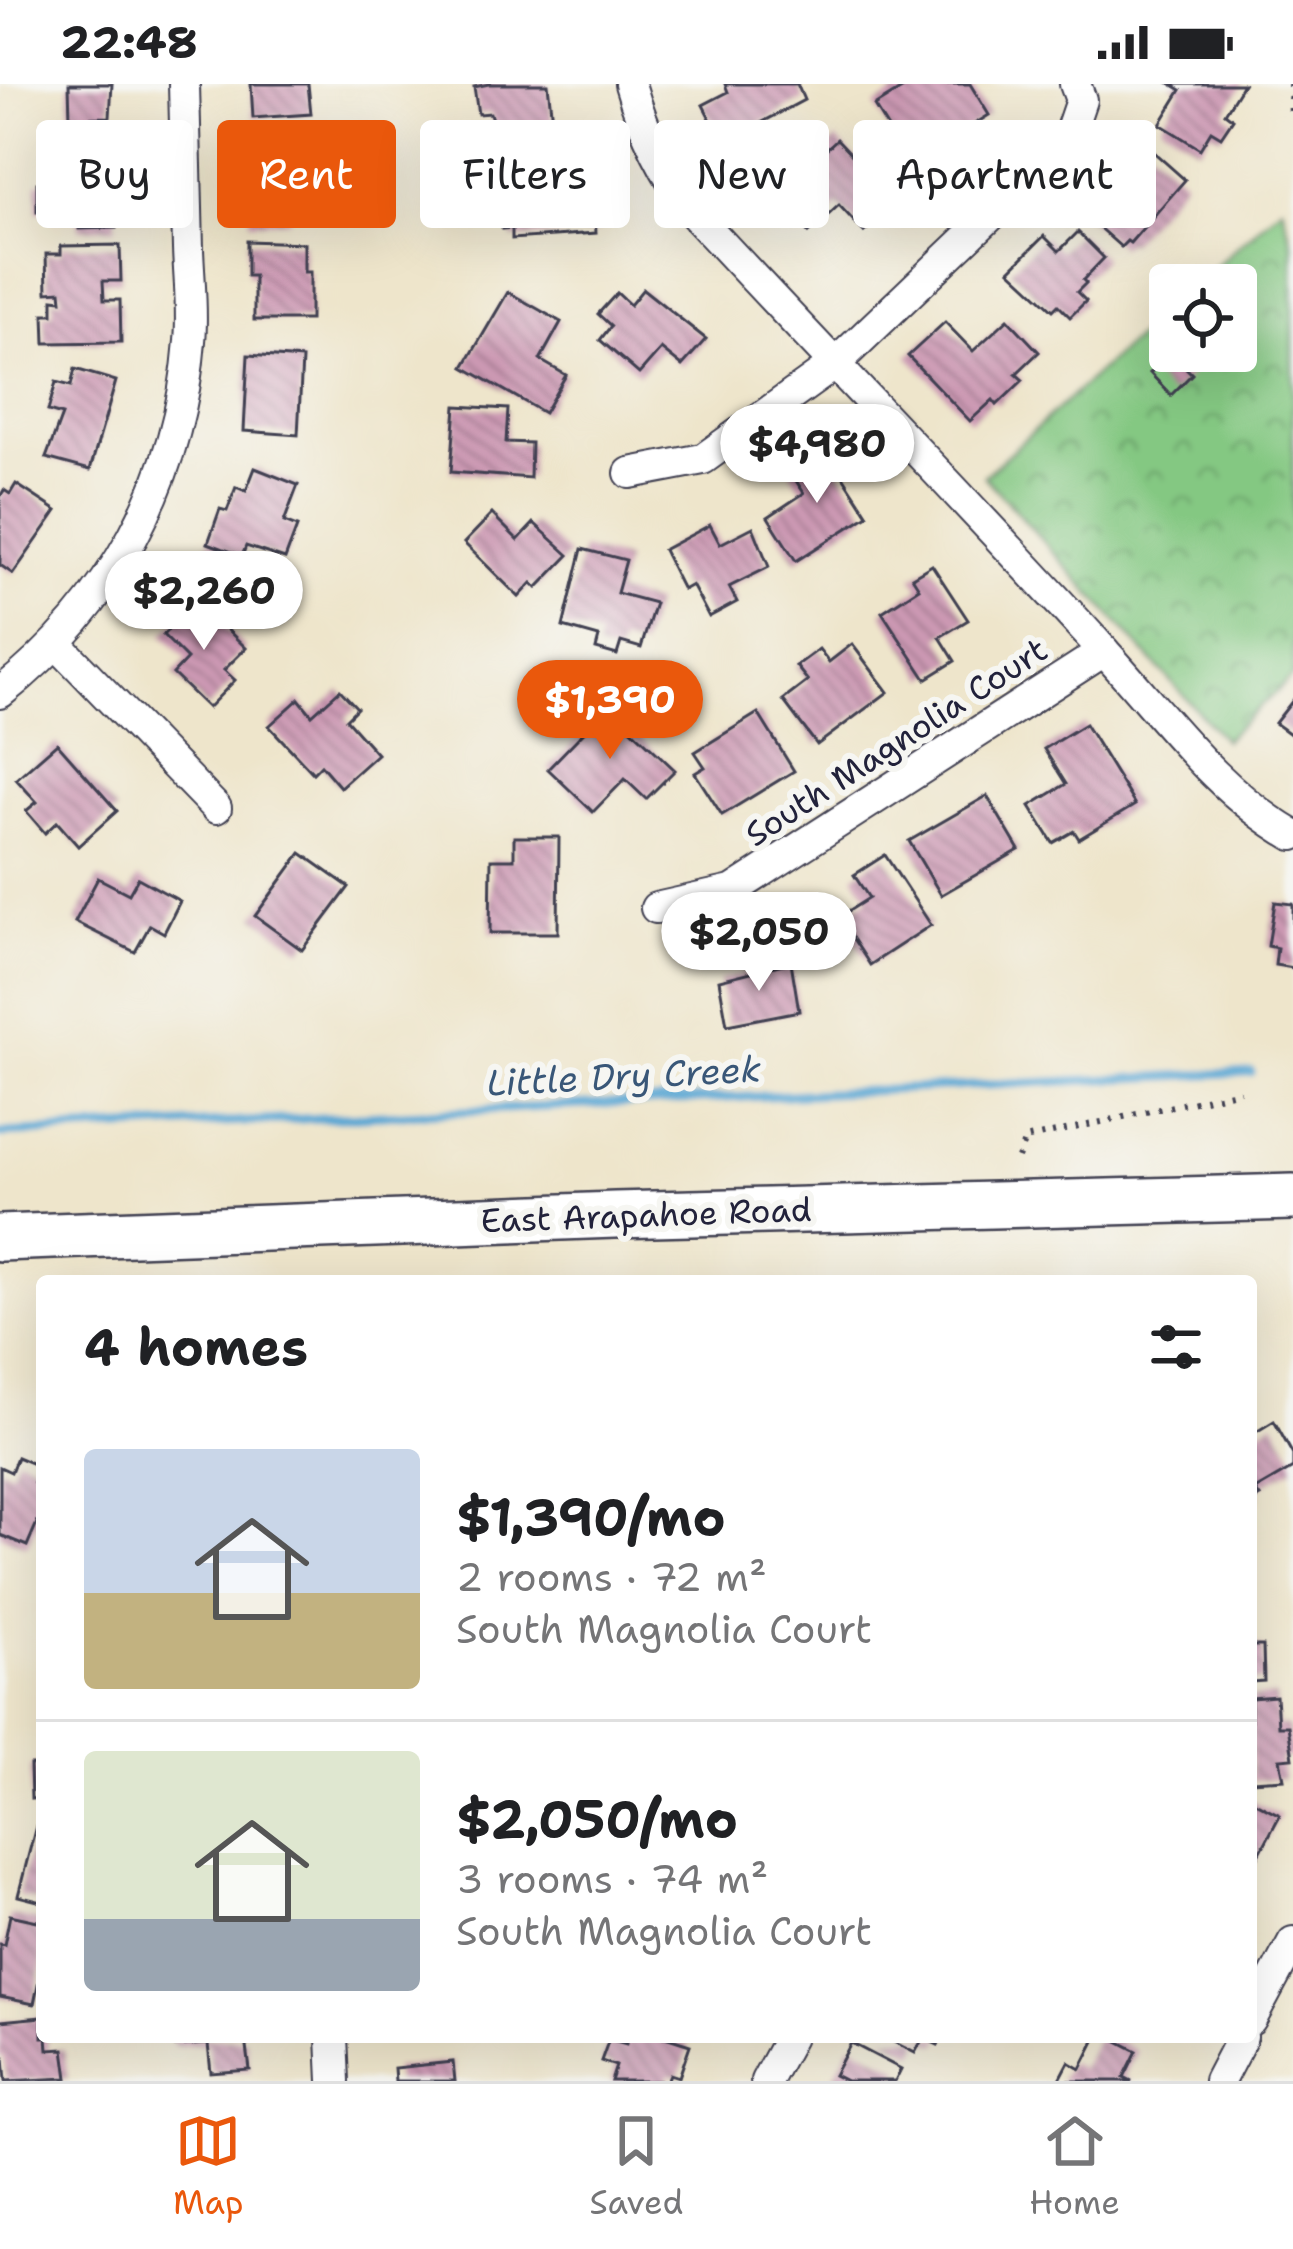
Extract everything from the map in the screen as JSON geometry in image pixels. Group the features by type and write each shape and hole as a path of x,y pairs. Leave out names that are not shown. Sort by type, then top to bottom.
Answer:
{"main road":[{"name":"East Arapahoe Road","path":"0,1238 639,1214 1293,1197"}],"street":[{"path":"0,693 57,644 93,600 138,531 166,466 185,390 191,336 184,84"},
{"path":"630,84 644,127 676,190 1104,651 1210,772 1267,820 1293,835"},
{"path":"629,473 703,459 834,365 1066,144 1082,100 1075,84"},
{"path":"57,644 216,808"},
{"name":"South Magnolia Court","path":"656,908 732,891 1104,651"},
{"path":"1257,2009 1293,1942"},
{"path":"332,2043 334,2081"},
{"path":"766,2081 787,2043"},
{"path":"1220,2081 1239,2043"}],"path":[{"path":"1291,84 1291,119"},
{"path":"1018,1158 1024,1139 1240,1091"}],"green space":[{"path":"1282,206 1293,246 1293,676 1224,740 984,476 1149,326 1149,372 1257,372 1257,264 1218,264"}],"building":[{"path":"69,84 112,84 110,117 70,118"},
{"path":"251,84 308,84 311,114 253,118"},
{"path":"548,84 552,120 492,120 490,113 478,114 474,87"},
{"path":"725,84 797,84 804,100 766,120 711,120 703,105 728,92"},
{"path":"910,84 970,84 989,115 981,120 883,120 874,106"},
{"path":"1171,84 1243,84 1225,113 1233,119 1221,137 1211,131 1200,149 1160,124 1181,90"},
{"path":"837,139 853,156 853,220 839,205 829,214 829,146"},
{"path":"1156,154 1185,180 1156,213"},
{"path":"512,228 596,228 596,233 512,239"},
{"path":"1100,228 1143,228 1130,243 1121,247"},
{"path":"1078,232 1104,258 1083,280 1086,283 1077,292 1086,301 1070,317 1058,305 1053,310 1010,270 1044,236 1059,251"},
{"path":"247,241 304,243 304,272 310,272 310,320 254,320 254,276 247,276"},
{"path":"120,245 121,281 103,281 104,300 120,300 121,342 45,343 44,314 53,314 53,299 62,300 61,291 47,292 46,254 61,254 61,246"},
{"path":"643,289 706,339 682,366 661,349 639,374 600,340 611,326 598,314 617,293 630,305"},
{"path":"508,292 561,322 540,360 566,375 544,413 464,367"},
{"path":"1008,319 1039,352 1016,374 1023,380 997,405 993,400 970,421 908,356 945,322 973,351"},
{"path":"248,355 302,359 298,435 244,431"},
{"path":"75,369 116,381 90,470 46,458 62,415 48,411 56,382 71,386"},
{"path":"1190,372 1192,374 1171,395 1150,373"},
{"path":"456,406 508,409 506,442 531,443 530,478 451,472"},
{"path":"824,447 868,515 796,561 768,517 804,493 789,470"},
{"path":"255,468 298,485 284,522 297,527 285,559 246,546 242,556 208,543 220,509 227,511 236,487 246,491"},
{"path":"16,484 57,511 13,574 0,565 0,497 4,490 10,494"},
{"path":"492,514 518,540 534,523 569,555 537,588 532,583 519,597 464,543"},
{"path":"710,525 720,544 753,527 769,567 729,587 737,602 709,617 692,585 683,590 663,550"},
{"path":"582,549 626,560 617,593 655,603 641,648 621,642 617,655 596,649 599,637 563,627"},
{"path":"932,565 968,620 940,637 955,661 926,679 882,612 919,588 912,577"},
{"path":"197,600 246,648 224,670 235,680 208,708 173,674 187,659 163,635"},
{"path":"852,644 888,692 817,745 783,700 808,681 796,666 819,649 829,662"},
{"path":"340,690 357,708 346,719 377,754 340,787 321,765 313,773 269,726 299,699 312,715"},
{"path":"1293,700 1293,736 1275,723"},
{"path":"608,707 675,770 646,799 625,779 593,812 548,769"},
{"path":"758,713 794,771 722,815 695,773 705,767 695,752"},
{"path":"1085,724 1135,805 1079,839 1074,831 1053,843 1030,806 1066,784 1044,749"},
{"path":"57,743 117,811 78,846 57,822 45,833 26,811 37,802 16,779"},
{"path":"987,796 1019,850 941,895 909,841"},
{"path":"514,837 559,837 558,933 490,933 491,859 514,859"},
{"path":"301,853 349,887 302,950 255,916"},
{"path":"885,855 931,925 870,965 839,917 869,898 854,875"},
{"path":"98,878 129,894 138,878 180,901 164,933 150,925 135,952 75,922"},
{"path":"1275,902 1293,904 1293,968 1275,965 1277,948 1268,946"},
{"path":"791,962 799,1011 727,1025 719,980"},
{"path":"1274,1421 1293,1455 1293,1468 1257,1489 1257,1431"},
{"path":"17,1457 36,1465 36,1525 27,1546 0,1535 0,1467 11,1472"},
{"path":"1257,1646 1263,1646 1264,1681 1257,1682"},
{"path":"1276,1696 1278,1726 1288,1726 1293,1758 1280,1759 1284,1779 1257,1781 1257,1698"},
{"path":"30,1765 36,1765 36,1799 31,1799"},
{"path":"1257,1803 1280,1815 1257,1859"},
{"path":"36,1826 36,1900 18,1896"},
{"path":"10,1915 36,1921 34,2004 0,1997 0,1944 4,1945"},
{"path":"36,2018 36,2043 47,2043 48,2050 64,2049 68,2078 6,2081 0,2021"},
{"path":"173,2043 247,2043 250,2070 211,2073 208,2044"},
{"path":"608,2043 690,2045 679,2077 611,2081 616,2066 601,2061"},
{"path":"851,2043 901,2069 895,2081 846,2081 834,2075"},
{"path":"896,2043 920,2043 915,2053"},
{"path":"1094,2043 1122,2043 1137,2051 1124,2077 1132,2081 1059,2081 1069,2062 1081,2069"},
{"path":"453,2062 455,2081 395,2081 394,2068"}],"waterway":[{"name":"Little Dry Creek","path":"0,1134 1251,1072"}]}
